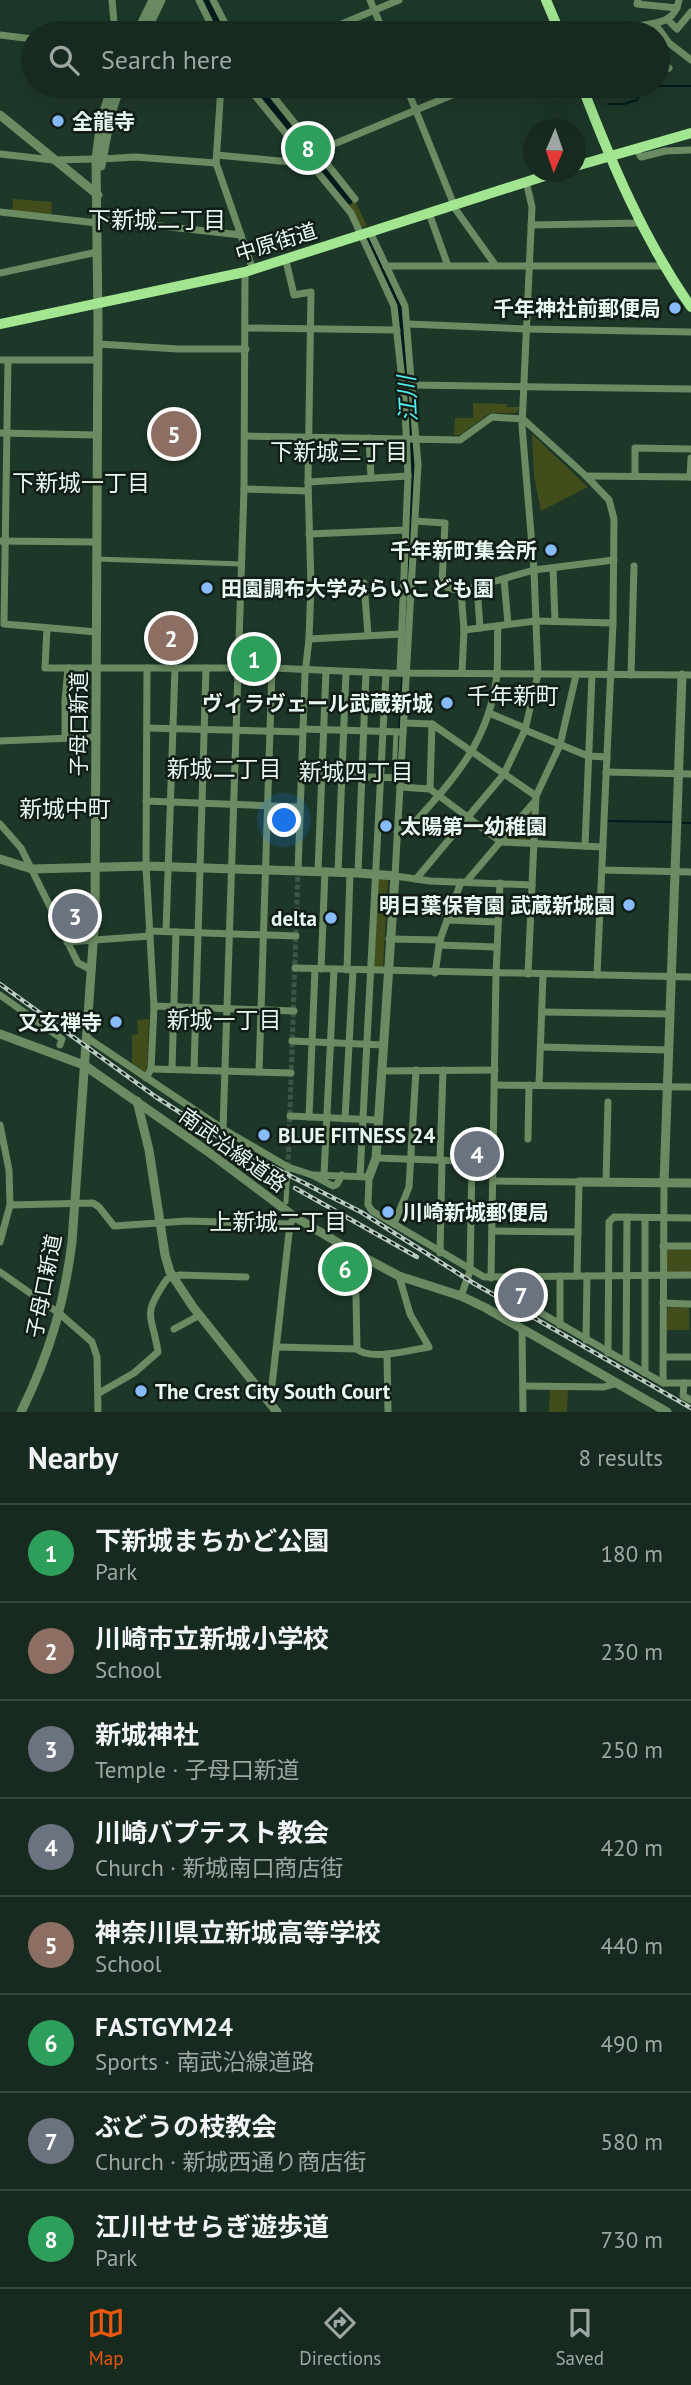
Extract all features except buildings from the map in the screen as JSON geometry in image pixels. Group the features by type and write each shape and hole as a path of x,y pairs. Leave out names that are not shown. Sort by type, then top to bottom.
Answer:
{"main road":[{"path":"546,0 555,21"},
{"path":"587,98 642,223 691,307"},
{"path":"586,163 691,133"},
{"name":"中原街道","path":"0,324 286,261 523,181"}],"street":[{"path":"112,0 114,21"},
{"path":"143,21 153,0"},
{"path":"151,21 161,0"},
{"path":"199,0 209,21"},
{"path":"213,0 224,21"},
{"path":"370,0 379,21"},
{"path":"349,21 399,0"},
{"path":"638,0 637,4 648,7 678,4"},
{"path":"663,21 678,4"},
{"path":"670,22 677,29 691,12"},
{"path":"0,35 21,38"},
{"path":"670,44 691,60"},
{"name":"子母口新道","path":"20,1412 38,1378 60,1314 72,1242 92,970 97,632 97,221 101,121 108,98"},
{"name":"子母口新道","path":"99,159 116,98"},
{"path":"220,98 216,159 241,234 249,271 227,1071 223,1129"},
{"path":"257,98 366,234 386,266 405,306 418,466 409,526 401,634 404,673"},
{"path":"275,98 355,200"},
{"path":"411,98 454,205 496,266"},
{"path":"317,151 445,98"},
{"path":"0,116 98,195"},
{"path":"637,150 641,158 665,151 691,150"},
{"path":"0,154 53,160 135,157 311,164"},
{"path":"416,879 504,774 525,729 538,674 534,570 523,419 532,200 527,182"},
{"path":"0,212 241,234"},
{"path":"429,213 448,266"},
{"path":"531,225 642,223"},
{"path":"364,1176 376,1157 400,787 397,778 399,732 404,723 409,526 407,439 394,306 366,234"},
{"path":"0,273 97,252"},
{"path":"286,261 294,295 311,292 308,482 311,585 305,670 298,871"},
{"path":"386,266 665,266"},
{"path":"408,324 691,332"},
{"path":"246,328 397,330"},
{"path":"98,344 178,349 246,349"},
{"path":"97,632 4,624 2,607 4,360 98,360"},
{"path":"412,385 691,390"},
{"path":"245,436 460,440 492,417 523,419 609,500 612,508 614,561 613,623 597,975"},
{"path":"3,433 97,435"},
{"path":"369,439 371,478"},
{"path":"635,475 635,448 691,449"},
{"path":"586,476 691,477 691,458"},
{"path":"308,482 408,476"},
{"path":"244,489 308,491"},
{"path":"309,534 445,523 442,582 448,588 461,591 534,570 614,561"},
{"path":"3,541 97,542"},
{"path":"97,559 242,564"},
{"path":"631,675 634,566"},
{"path":"553,568 555,621"},
{"path":"504,579 508,624"},
{"path":"364,583 368,635"},
{"path":"477,586 480,628"},
{"path":"461,591 464,630 462,673"},
{"path":"464,630 536,621 613,623"},
{"path":"397,832 405,833 473,752 489,713 497,674 498,626"},
{"path":"47,628 45,668 272,668 366,673 686,675 678,774 667,1087 663,1218 663,1383"},
{"path":"309,639 401,634"},
{"path":"65,738 68,668"},
{"path":"146,1078 151,1069 154,1006 146,866 147,668"},
{"path":"166,931 174,668"},
{"path":"194,1070 206,668"},
{"path":"259,1072 272,668"},
{"path":"309,1117 318,969 326,671"},
{"path":"338,872 346,672"},
{"path":"345,1119 354,872 362,777 366,673"},
{"path":"386,673 362,1120 364,1176 370,1209 472,1272 491,1278 691,1275"},
{"path":"435,972 439,943 464,882 536,798 561,746 576,675"},
{"path":"585,846 592,675"},
{"path":"489,713 561,746 588,756 607,757"},
{"path":"404,723 432,724 536,798"},
{"path":"430,789 432,724"},
{"path":"147,728 399,732"},
{"path":"0,741 96,737"},
{"path":"606,772 691,774"},
{"path":"301,775 397,778"},
{"path":"400,787 430,789 440,794 501,842 603,847"},
{"path":"528,974 536,798"},
{"path":"146,801 300,807"},
{"path":"0,824 21,848 78,963 92,970"},
{"path":"0,859 32,869 146,866 354,872 416,879 532,885"},
{"path":"602,870 691,872"},
{"path":"491,1278 496,947 500,883"},
{"path":"392,910 497,922"},
{"path":"67,942 166,931 296,936"},
{"path":"172,1069 176,932"},
{"path":"390,939 496,947"},
{"path":"295,968 691,976"},
{"path":"324,1175 334,970"},
{"path":"539,1085 543,975"},
{"path":"0,995 62,1039 60,1045"},
{"path":"154,1006 293,1011"},
{"path":"542,1012 670,1014"},
{"name":"南武沿線道路","path":"0,1034 84,1065 137,1101 292,1221 399,1276 461,1296 667,1412"},
{"path":"86,1037 223,1129 288,1167 334,1186 342,1175"},
{"path":"292,1041 383,1045"},
{"path":"541,1047 669,1050"},
{"path":"151,1069 291,1073"},
{"path":"394,1224 409,1187 415,1070"},
{"path":"440,1253 443,1070"},
{"path":"381,1071 495,1070"},
{"path":"495,1085 691,1087"},
{"path":"528,1139 529,1085"},
{"path":"137,1101 149,1150 165,1255 172,1276 277,1412"},
{"path":"606,1182 608,1102"},
{"path":"290,1116 378,1121"},
{"path":"0,1125 9,1170 10,1205 4,1216 0,1242"},
{"path":"376,1157 493,1162"},
{"path":"461,1296 472,1272 472,1161"},
{"path":"286,1202 288,1167"},
{"path":"0,1171 9,1170"},
{"path":"312,1175 364,1176"},
{"path":"493,1181 691,1183"},
{"path":"577,1276 579,1182"},
{"path":"10,1205 93,1203 114,1226 187,1221 292,1221 270,1403"},
{"path":"608,1353 609,1222 614,1217 691,1218"},
{"path":"626,1362 627,1217"},
{"path":"645,1218 645,1373"},
{"path":"492,1231 578,1232"},
{"path":"663,1246 691,1246"},
{"path":"352,1251 357,1349"},
{"path":"0,1272 60,1314 92,1342 97,1357 99,1412"},
{"path":"99,1393 134,1373 158,1352 150,1325 150,1311 167,1279 172,1276 246,1278"},
{"path":"278,1347 357,1349 361,1353 387,1354 429,1347 410,1314 399,1276"},
{"path":"559,1276 560,1325"},
{"path":"586,1340 587,1276"},
{"path":"514,1277 514,1298 663,1383 687,1383 683,1396 691,1401"},
{"path":"663,1303 691,1304"},
{"path":"174,1329 200,1315"},
{"path":"522,1329 523,1412"},
{"path":"387,1354 388,1412"},
{"path":"664,1357 691,1357"},
{"path":"523,1386 604,1387 618,1383"}],"green space":[{"path":"282,111 356,203 367,226 361,228 347,203 277,117"},
{"path":"13,199 52,202 51,218 12,213"},
{"path":"473,403 507,404 507,407 519,407 519,410 516,413 490,413 460,435 454,435 455,418 473,418"},
{"path":"532,434 588,487 541,511 534,476"},
{"path":"530,810 533,810 531,840 508,841 506,838"},
{"path":"378,878 388,879 383,969 374,968"},
{"path":"149,1019 145,1072 132,1063 132,1035 138,1034 137,1020"},
{"path":"667,1248 691,1248 691,1273 667,1273"},
{"path":"668,1306 689,1307 689,1330 666,1330"},
{"path":"550,1389 568,1390 567,1412 549,1412"}],"waterway":[{"name":"江川","path":"207,0 218,21"},
{"path":"670,86 691,86"},
{"name":"江川","path":"266,98 348,200"},
{"path":"608,104 624,104 638,98"},
{"name":"江川","path":"367,242 398,304 405,350 411,438 408,565"},
{"path":"399,730 402,678"},
{"path":"398,758 399,735"},
{"path":"608,821 672,822"},
{"path":"682,823 691,823"}],"tunnel":[{"path":"288,1167 298,871"}],"railway":[{"path":"0,984 156,1097 212,1133 361,1212 475,1284 691,1408"},
{"path":"295,1188 417,1257"}],"place":[{"name":"全龍寺","path":"58,121"},
{"name":"江川せせらぎ遊歩道","path":"308,148"},
{"name":"千年神社前郵便局","path":"675,308"},
{"name":"神奈川県立新城高等学校","path":"174,434"},
{"name":"千年新町集会所","path":"551,550"},
{"name":"田園調布大学みらいこども園","path":"207,588"},
{"name":"川崎市立新城小学校","path":"171,638"},
{"name":"下新城まちかど公園","path":"254,659"},
{"name":"ヴィラヴェール武蔵新城","path":"447,703"},
{"name":"太陽第一幼稚園","path":"386,826"},
{"name":"明日葉保育園 武蔵新城園","path":"629,905"},
{"name":"新城神社","path":"75,916"},
{"name":"delta","path":"331,918"},
{"name":"又玄禅寺","path":"116,1022"},
{"name":"BLUE FITNESS 24","path":"264,1135"},
{"name":"川崎バプテスト教会","path":"477,1154"},
{"name":"川崎新城郵便局","path":"388,1212"},
{"name":"FASTGYM24","path":"345,1269"},
{"name":"ぶどうの枝教会","path":"521,1295"},
{"name":"The Crest City South Court","path":"141,1391"}],"district":[{"name":"下新城二丁目","path":"157,219"},
{"name":"下新城三丁目","path":"339,451"},
{"name":"下新城一丁目","path":"81,482"},
{"name":"千年新町","path":"513,695"},
{"name":"新城二丁目","path":"224,768"},
{"name":"新城四丁目","path":"356,771"},
{"name":"新城中町","path":"65,808"},
{"name":"新城一丁目","path":"224,1019"},
{"name":"上新城二丁目","path":"278,1221"}]}
